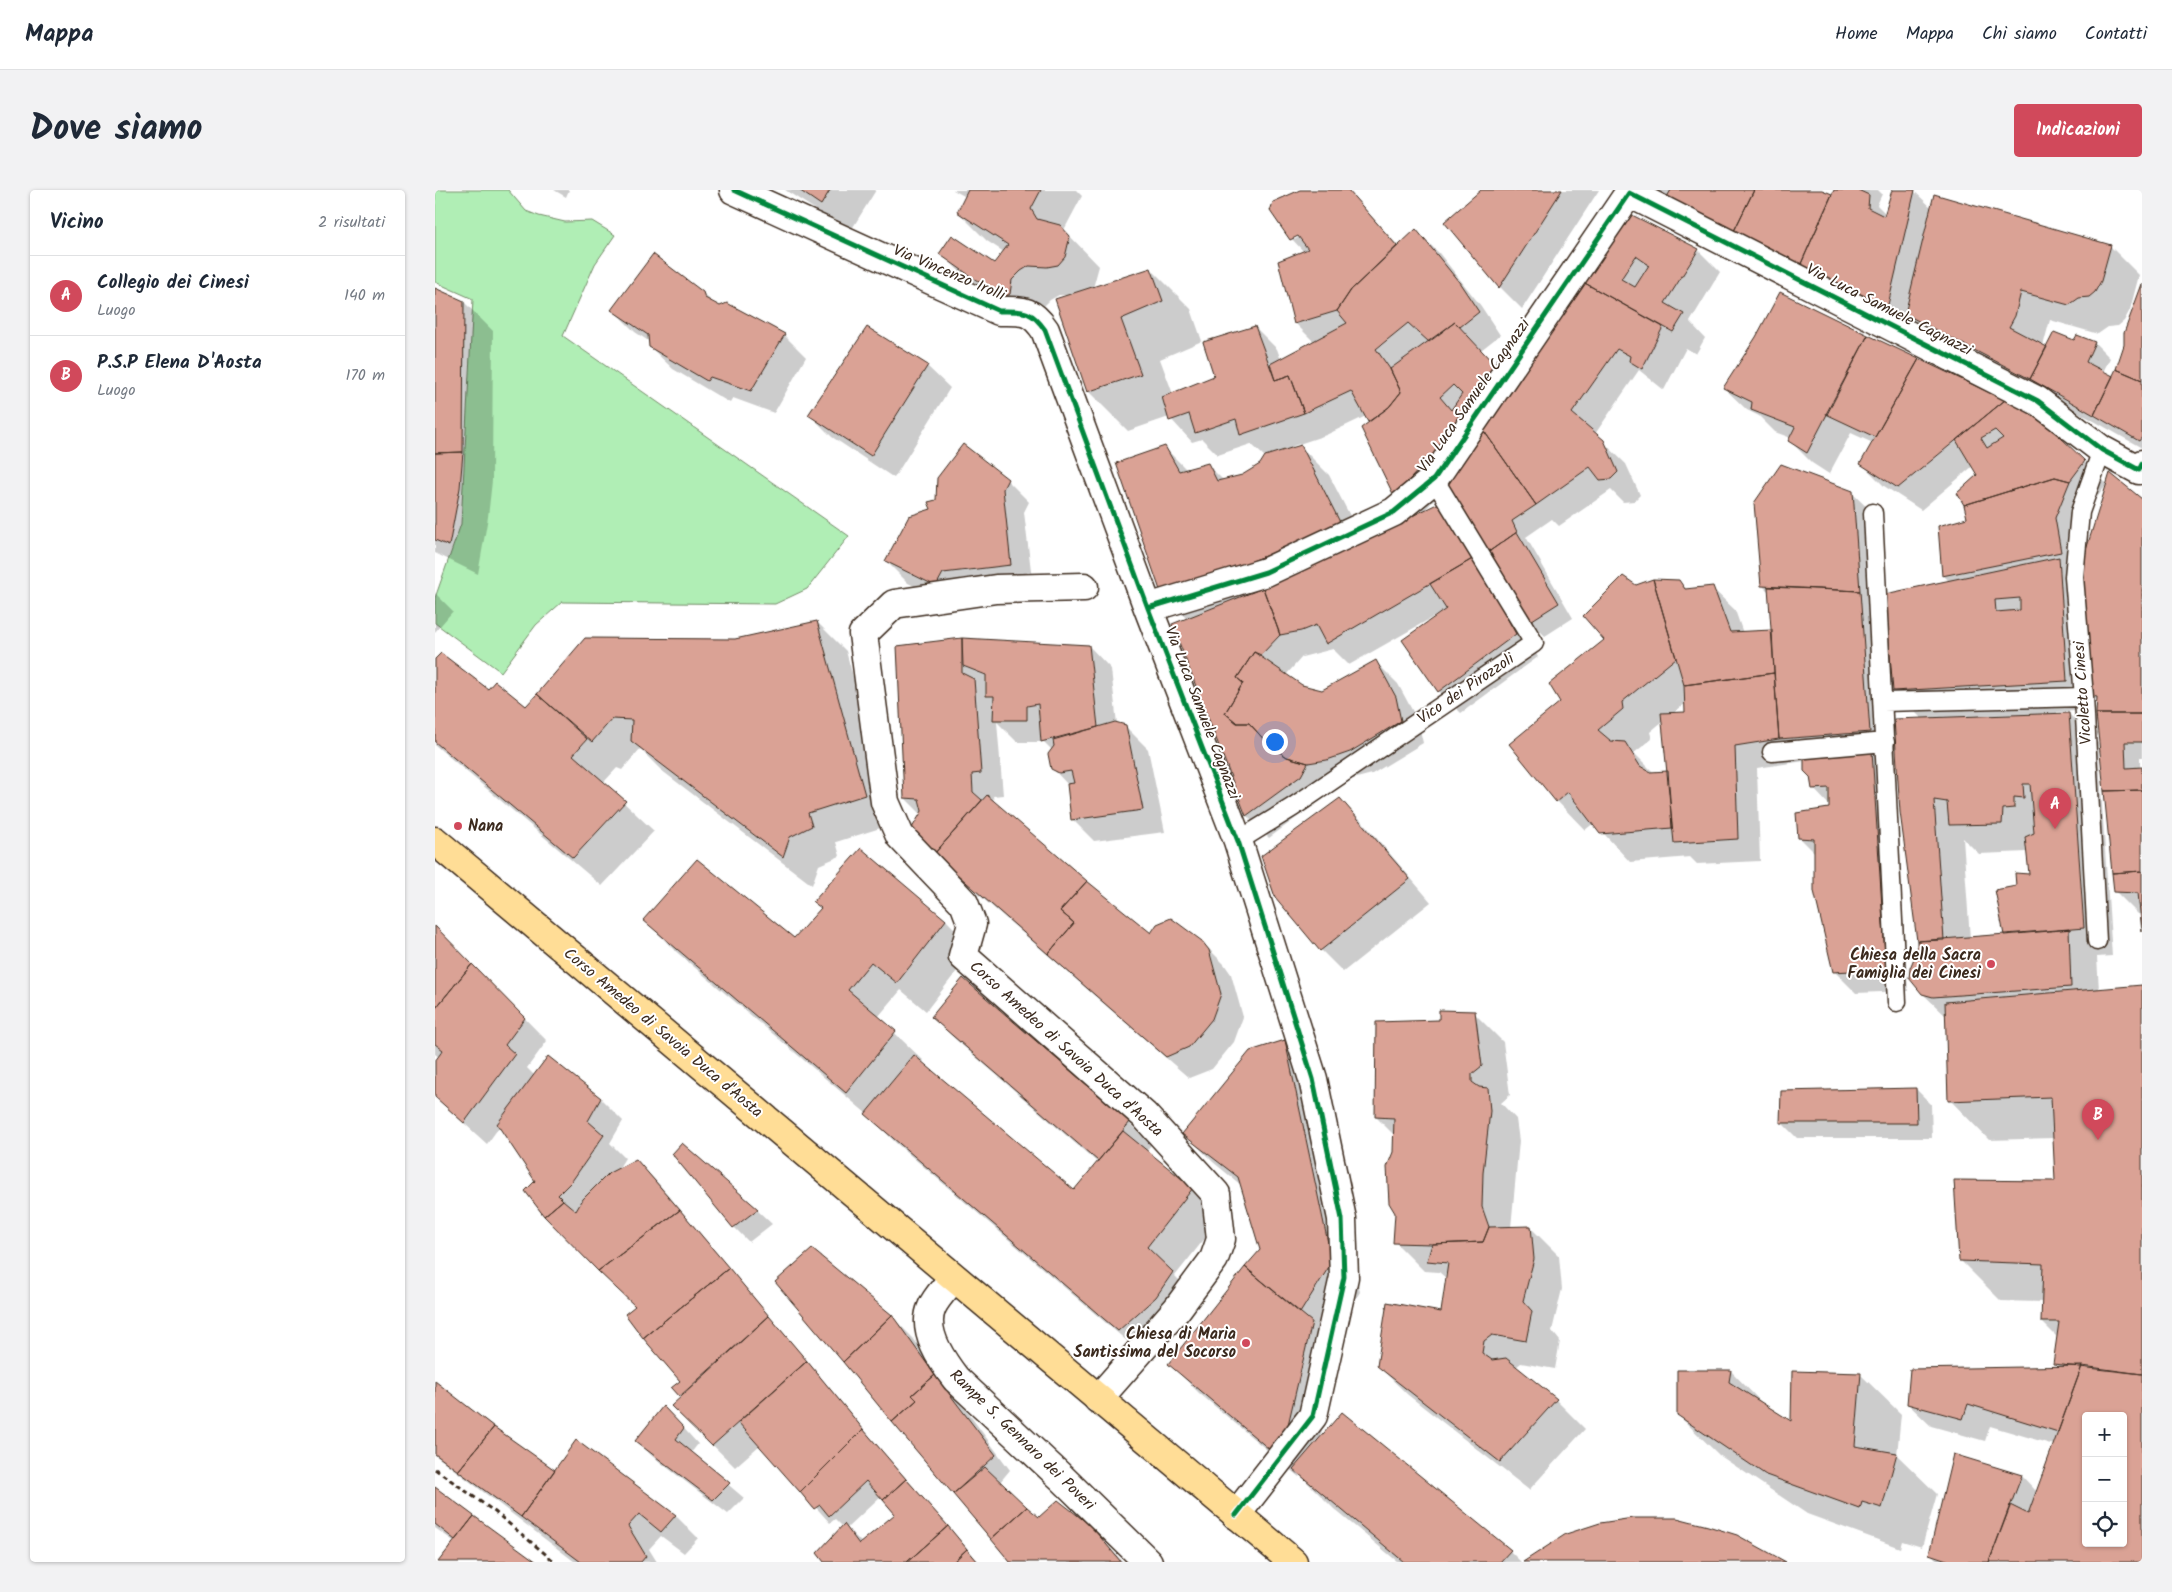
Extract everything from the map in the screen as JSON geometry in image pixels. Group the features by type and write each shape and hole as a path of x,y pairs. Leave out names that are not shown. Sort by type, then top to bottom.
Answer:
{"main road":[{"name":"Corso Amedeo di Savoia Duca d'Aosta","path":"435,840 953,1278 1293,1562"}],"street":[{"name":"Via Vincenzo Irolli","path":"734,190 999,311 1024,311 1037,318 1045,330 1148,608"},
{"name":"Via Luca Samuele Cagnazzi","path":"1236,1515 1313,1416 1344,1277 1342,1219 1313,1079 1238,841 1148,608 1267,572 1394,512 1433,480 1629,193 2038,401 2102,450 2141,467"},
{"name":"Corso Amedeo di Savoia Duca d'Aosta","path":"1084,587 996,589 893,604 863,634 885,802 900,836 964,903 972,924 963,956 1144,1115 1216,1194 1221,1239 1214,1259 1177,1309 1098,1399"},
{"name":"Rampe S. Gennaro dei Poveri","path":"953,1278 932,1306 929,1318 929,1330 946,1366 956,1379 1149,1562"}],"lane":[{"name":"Vicoletto Cinesi","path":"2097,941 2084,698 2074,577 2080,512 2102,450"},
{"name":"Vico dei Pirozzoli","path":"1238,841 1293,807 1534,643 1433,480"},
{"path":"1873,513 1897,1002"},
{"path":"1883,702 2084,698"},
{"path":"1772,752 1885,742"}],"path":[{"path":"435,1469 495,1512 555,1562"}],"green space":[{"path":"435,190 508,190 526,211 565,222 592,221 615,235 595,264 563,336 849,536 807,589 775,604 562,602 536,625 501,672 435,623 435,598 461,524 473,299 435,282"}],"building":[{"path":"799,190 830,190 821,205"},
{"path":"968,190 1041,190 1031,209 1037,219 1060,225 1070,236 1065,257 1058,265 1047,267 1029,266 1021,271 1012,280 1010,294 1002,298 939,254 952,235 994,263 1008,245 957,212"},
{"path":"1300,190 1348,190 1397,246 1351,290 1337,311 1294,324 1278,261 1308,249 1298,236 1290,240 1270,211 1273,202"},
{"path":"1481,190 1562,190 1499,288 1444,222"},
{"path":"1671,190 1754,190 1734,231 1667,197"},
{"path":"1754,190 1822,190 1832,194 1800,266 1734,231"},
{"path":"1834,190 1858,190 1869,195 1868,208 1884,216 1892,190 1915,190 1887,309 1800,266"},
{"path":"1934,194 2111,245 2101,281 2095,292 2089,297 2079,298 2069,305 2021,292 2015,316 2009,327 2047,347 2030,379 1905,314"},
{"path":"1630,214 1699,249 1665,303 1684,314 1673,332 1583,282","holes":["1636,256 1649,265 1635,287 1621,279"]},
{"path":"1416,229 1459,282 1479,312 1460,327 1455,322 1429,342 1408,323 1376,349 1390,369 1401,392 1389,407 1368,422 1351,391 1304,413 1290,375 1275,380 1270,364 1347,323 1337,311 1351,290"},
{"path":"653,254 703,292 705,298 720,306 727,303 785,334 751,391 710,377 707,381 649,347 648,335 611,310"},
{"path":"1151,268 1163,301 1121,319 1141,374 1087,392 1055,299"},
{"path":"1583,282 1663,327 1642,369 1629,361 1630,356 1617,349 1572,413 1604,440 1618,472 1611,479 1600,480 1590,467 1536,505 1484,431"},
{"path":"2142,284 2142,380 2116,369 2124,345 2124,333"},
{"path":"435,288 464,301 463,452 435,453"},
{"path":"1780,292 1868,335 1807,453 1788,441 1795,427 1751,410 1752,402 1723,388 1756,337"},
{"path":"1455,322 1496,366 1456,421 1459,427 1394,496 1361,428 1389,407 1401,392 1390,369","holes":["1453,385 1462,394 1451,410 1440,397"]},
{"path":"1255,326 1275,380 1290,375 1304,413 1240,435 1236,419 1195,433 1189,414 1169,421 1162,397 1214,376 1203,342"},
{"path":"867,327 928,365 871,456 808,415"},
{"path":"2054,332 2074,340 2077,335 2095,342 2086,362 2113,376 2094,415 2030,379"},
{"path":"1868,335 1919,359 1875,437 1826,414"},
{"path":"1919,359 2005,400 1898,488 1860,464"},
{"path":"2116,369 2142,380 2142,437 2139,441 2094,415"},
{"path":"2005,400 2025,410 2056,433 2085,461 2070,481 2055,477 1964,505 1957,493 1977,475 1956,440","holes":["1995,430 2003,438 1987,448 1981,438"]},
{"path":"1484,431 1536,505 1512,521 1517,532 1487,553 1442,483"},
{"path":"963,444 1008,479 1003,489 1011,565 943,573 936,586 885,561 909,516 931,509 928,502 936,500 937,478"},
{"path":"1301,445 1342,526 1162,596 1116,463 1165,446 1179,471 1208,463 1217,481 1242,475 1260,464 1265,456"},
{"path":"463,452 460,488 449,546 435,540 435,453"},
{"path":"1781,464 1853,491 1860,591 1761,586 1754,503"},
{"path":"2110,473 2142,499 2142,714 2096,714 2097,697 2091,696 2082,573 2086,550"},
{"path":"2055,477 2070,481 2055,518 2061,552 1942,576 1938,526 1967,518 1964,505"},
{"path":"1439,503 1474,558 1326,644 1316,625 1301,631 1280,635 1263,588"},
{"path":"1517,532 1559,603 1529,622 1487,553"},
{"path":"2059,557 2067,681 1893,691 1885,594","holes":["2020,598 2020,610 1996,612 1995,600"]},
{"path":"1474,558 1516,634 1438,692 1402,640 1446,609 1430,584"},
{"path":"1623,576 1636,585 1653,579 1676,658 1622,702 1623,709 1598,730 1611,741 1625,742 1640,766 1650,772 1668,771 1672,828 1600,834 1568,792 1556,802 1509,744 1560,702 1549,684 1604,640 1583,616"},
{"path":"1653,579 1679,580 1685,589 1713,586 1730,632 1772,630 1774,673 1684,685"},
{"path":"1768,587 1860,591 1870,732 1779,739"},
{"path":"1263,588 1280,635 1261,655 1254,652 1237,678 1243,683 1225,713 1237,723 1249,723 1269,745 1287,757 1308,763 1301,776 1246,816 1172,624"},
{"path":"817,621 865,795 808,813 812,826 790,837 783,857 631,741 632,720 612,719 592,742 537,694 585,638 735,639"},
{"path":"962,638 1089,645 1098,727 1041,742 1038,704 1027,706 1027,720 993,720 994,696 986,696 986,675 963,666"},
{"path":"962,638 962,673 974,679 981,773 972,774 973,792 982,800 934,854 909,833 922,811 919,799 904,798 897,646"},
{"path":"1254,652 1302,685 1322,690 1376,660 1396,697 1401,721 1350,752 1327,760 1308,763 1287,757 1269,745 1249,723 1237,723 1225,713 1243,683 1237,678"},
{"path":"441,653 488,689 495,681 526,706 537,694 587,739 573,755 626,801 573,858 435,742 435,659"},
{"path":"1774,673 1779,739 1735,746 1738,839 1674,843 1661,713 1685,712 1684,685"},
{"path":"2069,713 2084,928 2004,935 1995,890 2016,886 2015,873 2029,874 2025,837 2034,833 2030,784 2023,784 2024,798 2014,797 2014,808 2003,809 2002,824 1949,825 1947,802 1934,800 1944,940 1917,941 1900,812 1894,719"},
{"path":"2096,714 2142,714 2142,742 2125,742 2126,768 2142,767 2142,790 2104,791"},
{"path":"1115,722 1126,725 1143,810 1071,820 1067,784 1074,783 1071,771 1059,773 1051,769 1048,754 1054,746 1053,740"},
{"path":"1872,751 1886,969 1833,972 1814,891 1814,839 1798,838 1796,813 1829,808 1829,788 1812,789 1810,777 1804,771 1804,758"},
{"path":"2142,790 2142,871 2112,873 2104,791"},
{"path":"987,795 1087,881 1060,911 1074,923 1048,954 934,854"},
{"path":"1340,798 1410,879 1320,951 1275,897 1261,856"},
{"path":"861,848 946,920 897,983 871,962 848,990 896,1031 846,1093 643,920 697,859 794,938 821,908 813,902"},
{"path":"2142,871 2142,932 2138,893 2114,892 2112,873"},
{"path":"1087,881 1151,933 1157,924 1171,918 1202,941 1209,950 1221,994 1212,1019 1189,1047 1166,1057 1048,954 1074,923 1060,911"},
{"path":"435,926 472,964 435,1009"},
{"name":"Chiesa della Sacra Famiglia dei Cinesi","path":"2069,929 2071,987 1933,997 1922,994 1909,978 1910,968 1917,951 1917,941"},
{"path":"472,964 525,1018 505,1045 515,1054 464,1123 435,1097 435,1061 443,1050 435,1044 435,1009"},
{"path":"963,978 1130,1122 1098,1161 931,1017"},
{"path":"2142,985 2142,1374 2053,1364 2059,1322 2041,1322 2043,1264 1959,1261 1954,1180 2055,1181 2051,1097 1948,1101 1945,1002"},
{"path":"1439,1010 1475,1011 1482,1066 1472,1074 1472,1082 1479,1087 1488,1088 1490,1111 1483,1173 1482,1207 1489,1227 1483,1242 1393,1243 1395,1213 1389,1203 1387,1167 1393,1152 1394,1118 1375,1117 1376,1022 1439,1020"},
{"path":"1285,1040 1332,1262 1300,1313 1245,1267 1260,1250 1238,1177 1182,1134 1250,1051"},
{"path":"914,1055 1074,1190 1123,1131 1193,1188 1147,1247 1173,1272 1156,1297 1118,1331 865,1114"},
{"path":"548,1056 601,1098 588,1121 604,1135 572,1181 558,1195 563,1200 544,1216 525,1191 535,1181 497,1124"},
{"path":"1916,1088 1917,1123 1780,1123 1781,1091"},
{"path":"682,1143 758,1209 733,1228 672,1154"},
{"path":"636,1159 680,1210 598,1271 544,1216 563,1200 576,1211 583,1199 609,1173"},
{"path":"680,1210 729,1268 643,1338 625,1314 635,1306 598,1271"},
{"path":"1531,1226 1534,1259 1523,1301 1532,1311 1526,1341 1492,1335 1484,1341 1482,1353 1492,1360 1506,1358 1557,1399 1500,1462 1377,1366 1387,1302 1441,1312 1448,1263 1427,1261 1432,1244 1483,1242 1489,1227"},
{"path":"812,1249 892,1315 843,1362 775,1282"},
{"name":"Chiesa di Maria Santissima del Socorso","path":"1245,1267 1312,1322 1288,1425 1269,1449 1168,1364"},
{"path":"729,1268 769,1316 679,1397 671,1388 680,1381 643,1338"},
{"path":"892,1315 935,1375 912,1395 917,1400 892,1422 843,1362"},
{"path":"769,1316 807,1361 712,1446 671,1406"},
{"path":"807,1361 863,1429 800,1492 738,1422"},
{"path":"2082,1366 2142,1374 2142,1562 1989,1562 2010,1505 2028,1514"},
{"path":"2082,1366 2058,1432 1968,1404 1963,1419 1907,1404 1910,1369"},
{"path":"1677,1370 1731,1370 1729,1382 1791,1421 1792,1371 1861,1373 1855,1446 1897,1453 1882,1508 1862,1502 1860,1509 1766,1475 1677,1415"},
{"path":"935,1375 996,1455 953,1494 892,1422 917,1400 912,1395"},
{"path":"435,1381 494,1427 458,1471 435,1454"},
{"path":"663,1406 684,1428 676,1439 730,1483 713,1500 635,1441"},
{"path":"1342,1412 1511,1550 1500,1562 1404,1562 1293,1469"},
{"path":"494,1427 555,1470 521,1517 458,1471"},
{"path":"863,1429 906,1479 883,1500 866,1481 829,1516 820,1505 814,1509 800,1492"},
{"path":"576,1440 676,1515 661,1532 639,1514 628,1526 646,1556 641,1562 581,1562 521,1517"},
{"path":"1953,1454 2022,1475 1989,1562 1953,1562 1929,1554"},
{"path":"985,1467 1027,1507 991,1539 953,1494"},
{"path":"906,1479 948,1526 907,1562 824,1562 817,1553 844,1524 859,1544 895,1514 883,1500"},
{"path":"435,1487 474,1516 455,1540 435,1524"},
{"path":"1058,1500 1091,1526 1121,1562 1010,1562 991,1539 1027,1507 1039,1517"},
{"path":"474,1516 537,1562 438,1562"},
{"path":"1633,1518 1677,1518 1708,1526 1737,1535 1786,1562 1523,1562 1566,1534 1600,1523"},
{"path":"948,1526 967,1549 953,1562 907,1562"},
{"path":"967,1549 978,1562 953,1562"}],"cycle path":[{"path":"734,190 999,311 1020,311 1030,315 1045,330 1148,608 1238,841 1313,1079 1342,1219 1344,1277 1313,1416 1236,1515"},
{"path":"1148,608 1266,572 1394,512 1434,479 1629,193 2038,401 2102,450 2139,470 2142,464"}],"place":[{"name":"Nana","path":"458,826"},
{"name":"Collegio dei Cinesi","path":"2055,829"},
{"name":"Chiesa della Sacra Famiglia dei Cinesi","path":"1991,964"},
{"name":"P.S.P Elena D'Aosta","path":"2098,1140"},
{"name":"Chiesa di Maria Santissima del Socorso","path":"1246,1343"}]}
